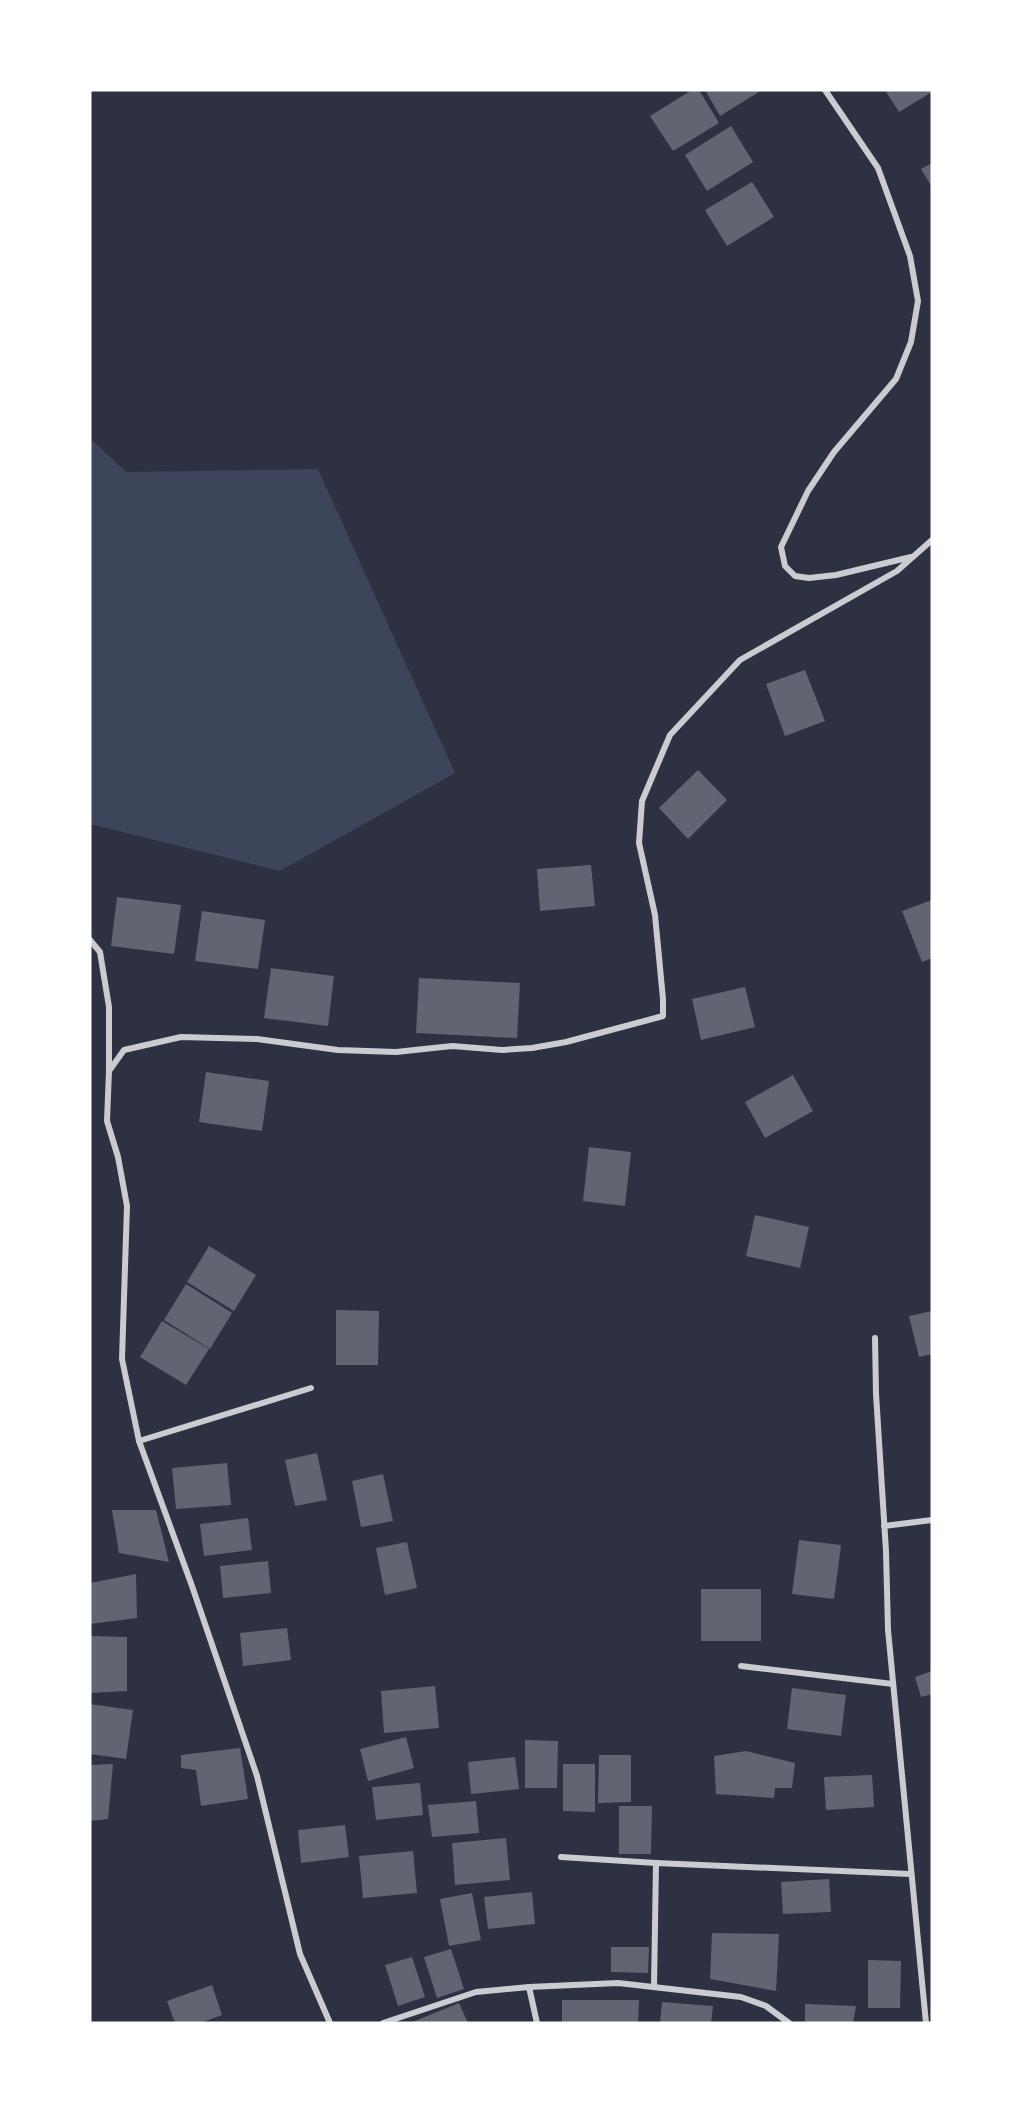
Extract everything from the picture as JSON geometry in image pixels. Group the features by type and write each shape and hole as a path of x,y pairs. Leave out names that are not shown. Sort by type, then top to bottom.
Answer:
{"street":[{"path":"825,90 878,168 910,256 918,301 911,342 896,379 834,452 808,491 781,547 785,566 795,576 809,578 836,575 914,556"},
{"path":"109,1071 124,1050 181,1037 257,1039 349,1050 396,1052 452,1046 502,1050 566,1042 663,1016 655,915 639,843 642,801 670,735 740,660 897,571 932,540"},
{"path":"90,940 100,952 109,1007 107,1121 118,1157 127,1206 122,1359 139,1441 192,1586 257,1776 300,1954 330,2023"},
{"path":"875,1338 888,1630 926,2023"},
{"path":"139,1441 311,1388"},
{"path":"884,1526 932,1520"},
{"path":"741,1665 893,1684"},
{"path":"561,1857 910,1874"},
{"path":"654,1987 656,1863"},
{"path":"383,2023 476,1992 618,1983 741,1997 766,2006 789,2023"},
{"path":"529,1987 537,2023"}],"shaded area":[{"path":"90,438 126,472 318,469 455,773 280,871 90,824"}],"building":[{"path":"692,90 699,90 719,123 673,151 650,116"},
{"path":"705,90 762,90 720,116"},
{"path":"885,90 932,90 932,92 899,112"},
{"path":"731,126 753,162 707,191 685,155"},
{"path":"932,163 932,187 921,169"},
{"path":"752,182 774,217 727,246 705,210"},
{"path":"805,670 825,721 785,736 766,684"},
{"path":"698,770 727,800 688,839 659,808"},
{"path":"591,865 595,906 540,911 537,869"},
{"path":"117,897 181,905 174,954 111,946"},
{"path":"932,900 932,958 922,962 902,911"},
{"path":"202,911 265,920 258,969 195,961"},
{"path":"271,968 334,976 328,1026 264,1018"},
{"path":"419,978 520,983 517,1038 416,1033"},
{"path":"745,987 755,1027 701,1040 692,999"},
{"path":"206,1072 269,1081 262,1131 199,1122"},
{"path":"793,1075 813,1111 765,1138 745,1102"},
{"path":"589,1147 631,1152 625,1206 583,1201"},
{"path":"755,1215 809,1227 800,1268 746,1256"},
{"path":"209,1246 256,1275 234,1311 187,1282"},
{"path":"186,1284 232,1313 210,1349 164,1320"},
{"path":"336,1310 379,1311 378,1365 336,1365"},
{"path":"932,1311 932,1354 919,1357 909,1316"},
{"path":"162,1321 209,1349 186,1385 140,1357"},
{"path":"317,1453 327,1500 295,1506 285,1460"},
{"path":"227,1463 231,1505 176,1509 172,1468"},
{"path":"383,1474 393,1521 361,1527 352,1481"},
{"path":"112,1510 156,1510 169,1562 119,1553"},
{"path":"248,1518 252,1550 204,1556 200,1524"},
{"path":"799,1540 841,1545 834,1599 792,1594"},
{"path":"407,1542 417,1588 385,1595 376,1548"},
{"path":"268,1561 271,1593 223,1598 220,1566"},
{"path":"136,1574 137,1618 90,1624 90,1583"},
{"path":"701,1589 761,1589 761,1641 701,1641"},
{"path":"287,1628 291,1660 243,1666 240,1633"},
{"path":"90,1636 127,1637 127,1691 90,1693"},
{"path":"932,1671 932,1694 921,1697 915,1677"},
{"path":"435,1686 439,1728 384,1733 381,1691"},
{"path":"792,1688 846,1695 841,1736 787,1729"},
{"path":"90,1704 133,1710 126,1759 90,1754"},
{"path":"406,1737 414,1768 368,1781 360,1749"},
{"path":"525,1740 558,1741 557,1788 525,1788"},
{"path":"240,1748 248,1799 201,1806 196,1770 181,1768 181,1755"},
{"path":"746,1751 795,1763 792,1788 775,1788 774,1798 716,1794 714,1756"},
{"path":"599,1755 631,1755 631,1802 598,1803"},
{"path":"515,1757 519,1789 471,1794 468,1762"},
{"path":"113,1764 108,1819 90,1821 90,1765"},
{"path":"563,1764 595,1764 595,1812 563,1811"},
{"path":"872,1775 874,1807 826,1810 824,1777"},
{"path":"420,1783 423,1815 376,1820 372,1787"},
{"path":"476,1801 479,1833 432,1837 428,1805"},
{"path":"619,1806 652,1806 651,1854 619,1854"},
{"path":"345,1825 349,1857 301,1863 298,1830"},
{"path":"506,1838 510,1880 455,1885 452,1843"},
{"path":"413,1851 417,1893 363,1898 359,1856"},
{"path":"829,1879 831,1912 783,1914 781,1882"},
{"path":"532,1892 535,1924 488,1929 484,1897"},
{"path":"472,1893 481,1940 449,1946 440,1899"},
{"path":"712,1933 779,1934 776,1991 710,1979"},
{"path":"611,1947 649,1947 648,1973 611,1972"},
{"path":"451,1949 464,1989 437,1998 424,1957"},
{"path":"412,1957 425,1997 398,2006 385,1965"},
{"path":"868,1960 901,1961 900,2008 868,2008"},
{"path":"212,1985 222,2015 200,2023 175,2023 167,2001"},
{"path":"562,2000 639,2000 638,2023 562,2023"},
{"path":"662,2002 713,2006 711,2023 660,2023"},
{"path":"459,2003 468,2023 410,2023"},
{"path":"805,2004 856,2006 853,2023 805,2023"}]}
